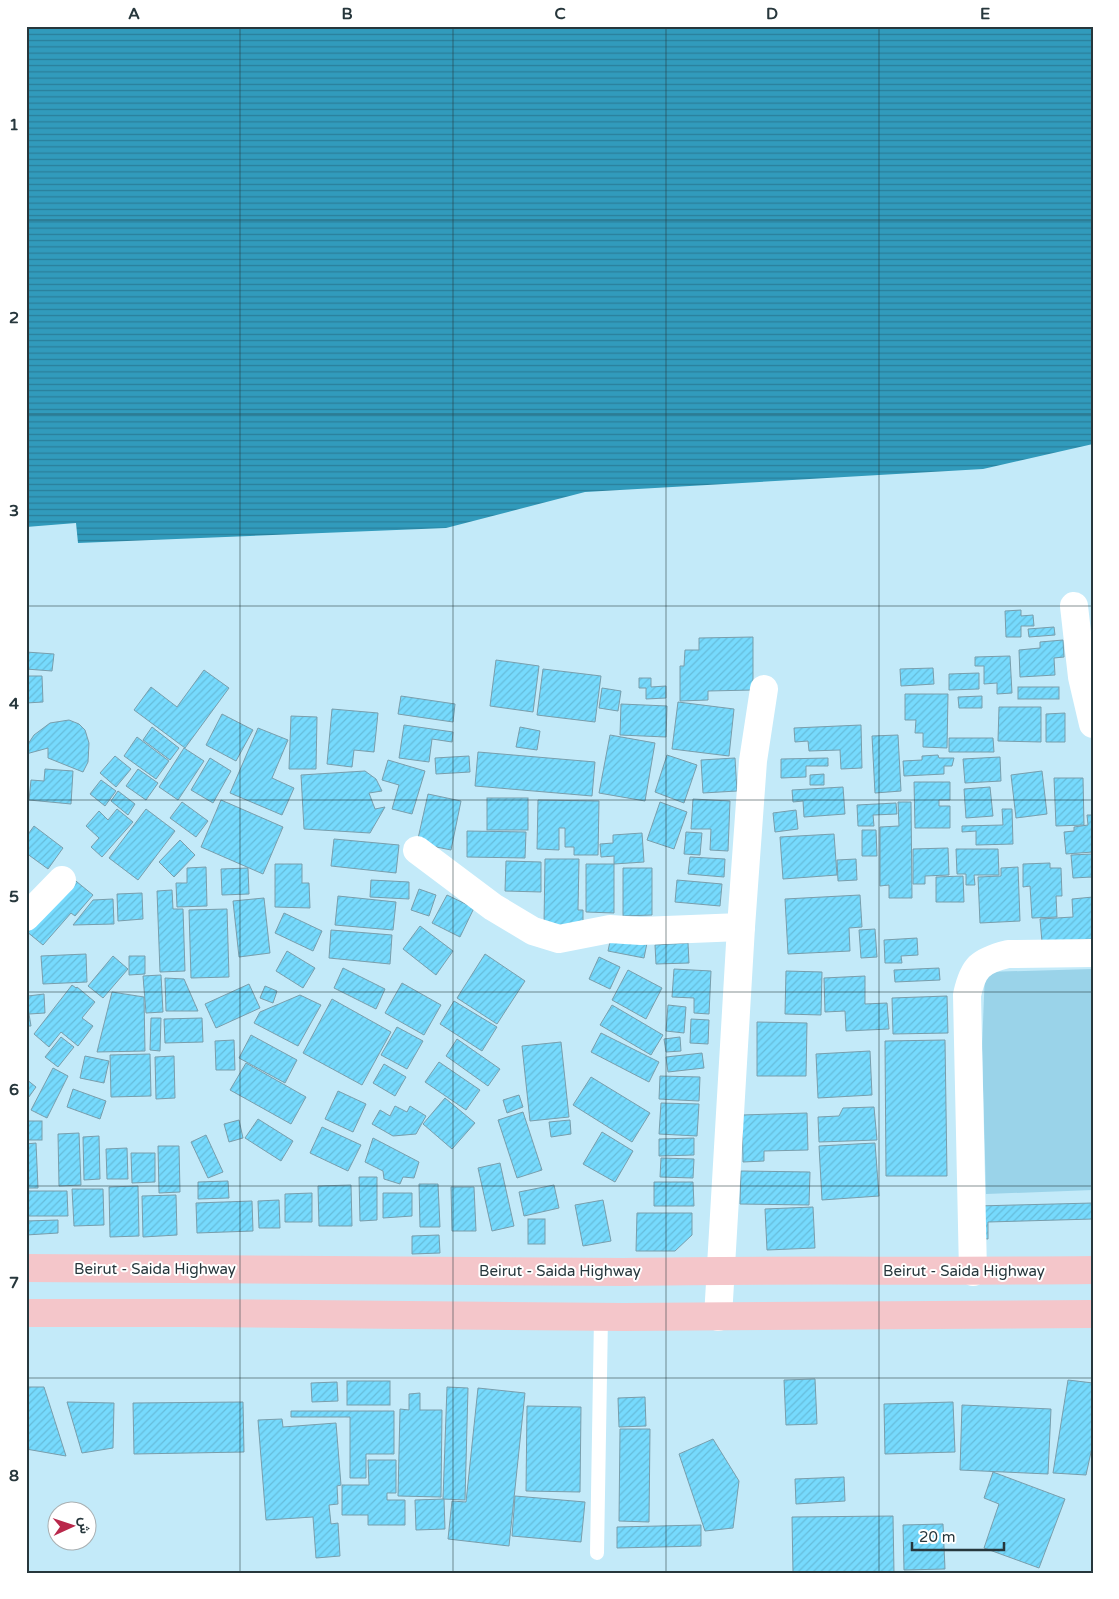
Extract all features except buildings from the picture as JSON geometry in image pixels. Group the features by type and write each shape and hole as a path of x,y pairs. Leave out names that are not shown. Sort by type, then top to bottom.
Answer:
{"highway":[{"name":"Beirut - Saida Highway","path":"26,1268 624,1272 721,1270 973,1272 1093,1270"},
{"path":"26,1313 601,1317 1093,1314"}],"street":[{"path":"1074,606 1082,677 1093,724"},
{"path":"718,1317 741,927 753,761 764,689"},
{"path":"417,850 493,907 533,932 559,939 610,929 641,931 741,927"},
{"path":"26,917 62,880"},
{"path":"973,1272 968,996 971,979 982,964 995,957 1008,954 1093,953"}],"lane":[{"path":"597,1553 601,1317"}],"shaded area":[{"path":"26,26 1093,26 1093,444 983,469 585,492 446,528 78,543 76,523 26,527"},
{"path":"1093,969 1093,1190 986,1194 982,1048 985,972"}]}
